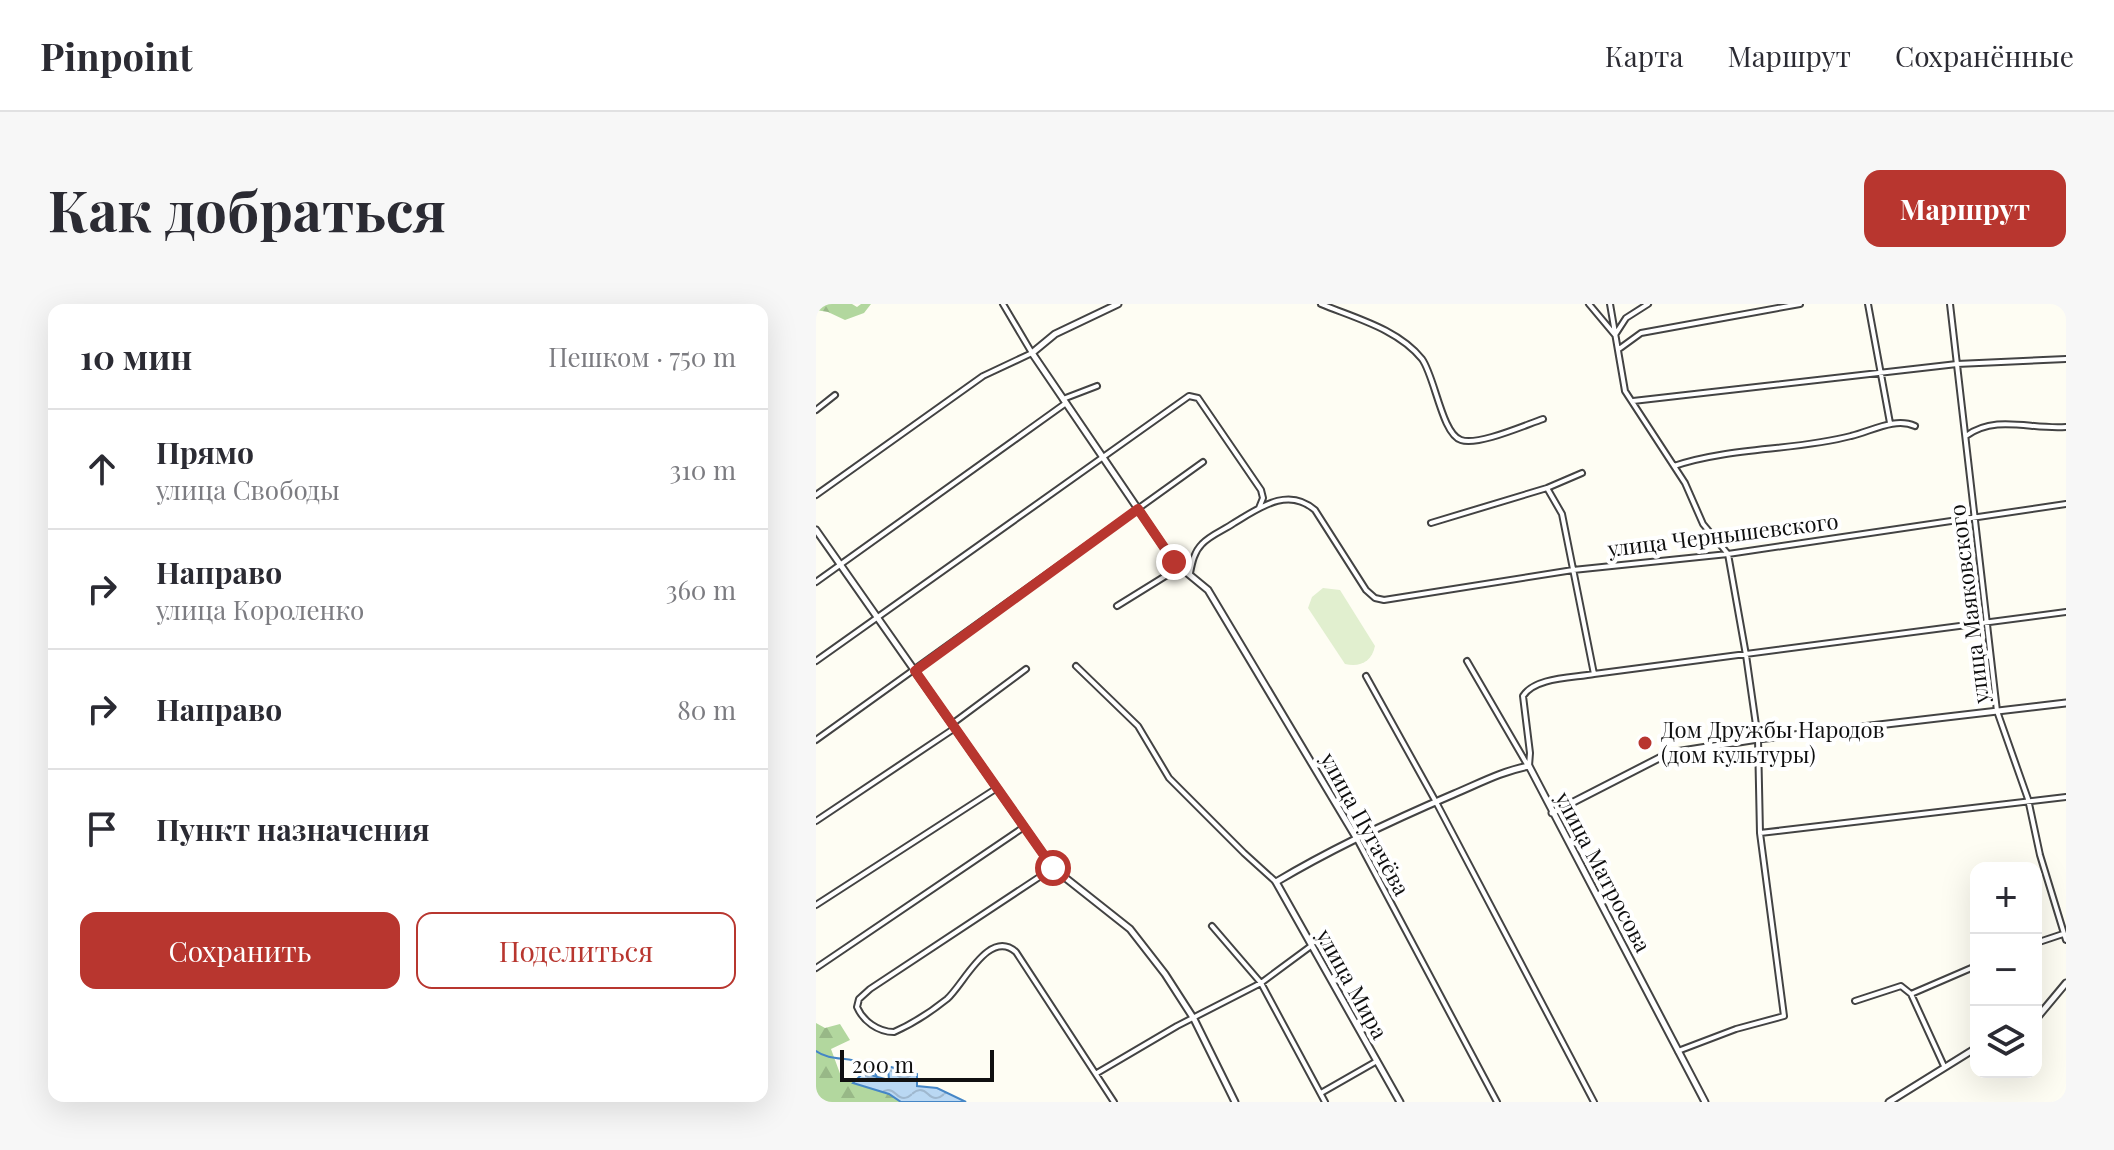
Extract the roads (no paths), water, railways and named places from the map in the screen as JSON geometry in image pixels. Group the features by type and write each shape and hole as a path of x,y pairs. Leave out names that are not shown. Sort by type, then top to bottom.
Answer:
{"street":[{"path":"1003,304 1064,401 1180,567 1117,606"},
{"path":"816,495 983,376 1032,353 1055,334 1118,304"},
{"path":"1321,304 1395,335 1414,351 1427,367 1451,432 1460,440 1473,442 1543,419"},
{"path":"1589,304 1615,335"},
{"path":"1610,304 1623,384 1685,483 1703,524 1728,554 1758,739 1760,833 1784,1016 1736,1029 1678,1051"},
{"path":"1615,335 1626,318 1648,304"},
{"path":"1619,349 1641,333 1800,304"},
{"path":"1868,304 1890,423"},
{"name":"улица Маяковского","path":"1950,304 1997,711 2028,799 2040,855 2065,937"},
{"path":"1633,401 1957,364 2066,359"},
{"path":"816,582 1064,401 1097,386"},
{"path":"816,410 835,395"},
{"path":"816,661 1189,396 1198,398 1261,490 1263,498 1259,508 1200,546 1190,573"},
{"path":"1674,466 1790,445 1827,443 1880,429 1890,423 1915,426"},
{"path":"1966,436 1989,424 2066,427"},
{"path":"816,740 1203,462"},
{"path":"1431,523 1547,488 1582,473"},
{"path":"1547,488 1562,514 1594,674"},
{"name":"улица Чернышевского","path":"1259,508 1285,499 1299,500 1310,506 1366,590 1375,598 1384,600 1573,570 1728,554 2066,504"},
{"path":"816,530 1053,868 1130,929 1165,974 1194,1019 1235,1102"},
{"name":"улица Пугачёва","path":"1180,567 1208,590 1357,839 1497,1102"},
{"path":"1076,666 1138,726 1169,778 1276,882 1320,856 1436,802 1508,771 1529,766 1522,700 1528,689 1536,685 1594,674 2066,612"},
{"name":"улица Матросова","path":"1467,661 1529,766 1705,1102"},
{"path":"816,821 954,726 1026,669"},
{"path":"1366,676 1594,1102"},
{"path":"1552,813 1661,755 1758,739 2066,703"},
{"path":"816,905 997,788"},
{"path":"1760,833 2028,799 2066,797"},
{"path":"816,968 1024,827"},
{"path":"1053,868 863,995 856,1003 857,1007 865,1019 884,1031 894,1032 949,998 964,981 973,964 986,953 996,947 1008,946 1016,952 1114,1102"},
{"name":"улица Мира","path":"1276,882 1400,1102"},
{"path":"1212,926 1261,983 1325,1102"},
{"path":"2042,942 2065,937"},
{"path":"1097,1073 1261,983 1312,945"},
{"path":"1911,994 1970,969"},
{"path":"2042,1012 2066,983"},
{"path":"1855,1001 1901,986 1911,994 1944,1066"},
{"path":"1889,1102 1970,1051"},
{"path":"1321,1093 1377,1061"}],"water":[{"path":"888,1068 917,1074 917,1086 937,1088 966,1102 901,1102 889,1094 853,1083 863,1073 889,1080"}],"waterway":[{"path":"816,1051 865,1064 877,1077"}],"place":[{"name":"Дом Дружбы Народов (дом культуры)","path":"1645,743"}]}
